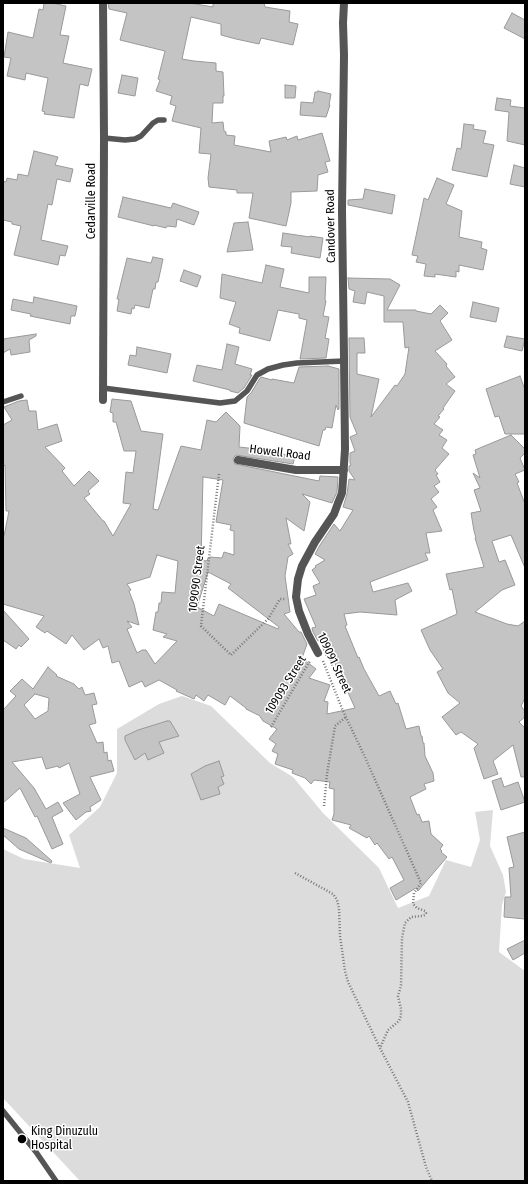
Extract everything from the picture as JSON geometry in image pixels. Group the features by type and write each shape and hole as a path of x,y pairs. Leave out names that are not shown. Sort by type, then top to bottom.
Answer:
{"street":[{"name":"Cedarville Road","path":"103,3 103,400"},
{"name":"Candover Road","path":"344,3 342,202 344,449"},
{"name":"109091 Street","path":"318,653 312,645 299,611 296,597 298,579 308,553 334,514 342,493 344,449"},
{"name":"Howell Road","path":"238,460 296,470 344,470"}],"lane":[{"path":"104,138 125,140 135,139 141,136 153,123 158,120 164,120"},
{"path":"103,388 220,403 235,402 247,390 257,375 268,369 297,363 344,361"},
{"path":"3,402 21,396"},
{"path":"3,1111 36,1152 56,1181"}],"path":[{"name":"109090 Street","path":"219,474 200,626 231,655 268,619 280,599 296,597"},
{"name":"109091 Street","path":"318,653 324,663 343,711 421,883 414,893 413,904 426,913 422,916 412,916 404,928 402,938 401,986 398,996 401,1016 399,1021 388,1030 380,1048"},
{"name":"109093 Street","path":"271,727 308,664 318,653"},
{"path":"324,806 327,774 335,726 346,716"},
{"path":"295,873 333,894 337,900 339,908 340,936 348,982 408,1102 426,1167 432,1181"}],"shaded area":[{"path":"182,696 211,706 270,763 293,777 323,813 379,868 398,908 429,896 446,860 471,867 480,840 475,812 493,810 490,846 503,875 506,892 502,905 499,952 525,971 525,1181 80,1181 3,1098 3,849 24,859 80,868 69,835 100,807 117,773 117,729 159,704"}],"building":[{"path":"44,3 66,6 60,35 69,36 63,63 92,69 88,86 80,84 74,118 44,114 45,112 42,111 48,78 26,73 25,80 7,76 11,58 4,57 8,32 33,38 39,9 43,10"},
{"path":"108,3 190,3 213,7 213,3 264,3 265,7 290,11 289,22 298,24 293,45 261,38 259,44 221,35 221,24 191,17 182,59 216,63 216,71 223,72 223,103 213,103 212,123 223,122 226,135 235,136 234,145 271,152 269,141 286,137 287,140 297,136 298,140 322,133 330,161 325,162 328,172 318,175 317,191 291,192 291,203 286,226 249,218 253,193 237,193 237,190 209,187 208,178 211,154 199,153 201,128 172,121 176,106 170,104 172,96 156,91 160,80 158,79 165,51 120,40 127,13 109,9"},
{"path":"512,13 525,20 525,39 504,28"},
{"path":"122,75 138,78 135,96 118,93"},
{"path":"285,85 296,86 295,98 285,98"},
{"path":"318,91 331,94 330,105 326,117 300,115 301,102 313,103 315,92"},
{"path":"497,98 511,100 510,106 525,108 525,145 507,141 509,112 495,110"},
{"path":"464,124 474,125 473,129 486,131 483,143 494,145 487,177 452,170 457,148 461,149"},
{"path":"34,151 58,157 55,165 73,169 70,182 57,179 52,205 48,204 41,240 68,246 65,256 60,255 58,265 14,255 21,226 3,220 3,181 6,182 7,178 17,180 18,174 28,176"},
{"path":"514,165 525,168 525,187 510,184"},
{"path":"437,178 454,185 446,204 462,211 459,237 482,242 481,248 487,250 483,270 459,265 459,272 456,271 456,277 435,274 435,277 424,276 426,264 416,262 418,256 412,255 424,198 428,200"},
{"path":"365,189 395,195 392,214 348,205 348,200 363,199"},
{"path":"123,197 171,208 173,203 199,212 194,225 177,219 176,227 167,226 166,228 154,226 118,217"},
{"path":"248,222 253,250 227,252 234,223"},
{"path":"283,233 323,238 320,258 291,253 292,247 281,246"},
{"path":"153,257 163,259 158,282 156,282 155,289 153,289 149,308 135,305 134,309 132,308 131,314 117,311 119,299 117,299 127,258 151,263"},
{"path":"266,265 284,269 280,287 309,293 309,277 326,277 326,301 323,316 329,317 325,338 329,339 326,358 300,359 307,320 299,318 299,314 278,310 270,341 239,333 240,328 229,324 236,302 220,298 222,274 262,283"},
{"path":"184,270 201,276 197,287 180,281"},
{"path":"348,278 390,279 400,285 387,310 416,310 431,314 440,305 448,313 440,321 452,340 435,351 447,364 446,366 455,377 446,384 455,391 438,416 440,417 434,424 443,430 439,435 447,440 442,448 449,454 435,470 438,474 436,475 440,482 434,486 439,492 431,499 437,507 433,510 442,531 426,533 430,553 425,553 428,560 370,582 373,592 408,583 412,591 395,600 397,615 360,612 344,614 347,625 345,626 358,658 359,657 379,696 390,691 396,704 398,703 406,729 419,726 424,743 425,756 433,773 434,781 424,784 426,789 410,797 417,815 419,814 422,822 429,821 431,834 443,845 440,849 442,851 441,852 447,857 418,891 416,888 396,900 390,888 404,880 392,857 389,859 377,843 375,845 369,836 367,838 349,828 351,825 332,820 334,814 334,789 329,788 330,782 314,780 311,784 305,778 292,773 293,770 275,764 278,754 272,751 276,744 269,739 277,729 263,721 259,715 246,709 230,696 225,705 208,695 204,701 196,695 194,699 176,691 177,690 159,680 145,687 142,681 129,687 119,661 112,663 108,646 103,648 99,639 84,650 72,635 66,644 47,631 45,633 36,627 44,616 3,604 3,536 9,511 6,511 5,465 3,467 3,425 12,420 4,407 19,401 27,400 29,411 36,411 38,430 57,424 62,441 45,447 65,468 62,471 74,486 89,471 99,481 88,491 90,494 84,498 104,521 113,536 131,504 123,503 126,472 133,473 136,451 124,451 116,422 113,422 113,413 110,412 112,399 131,401 141,431 163,434 153,509 158,510 181,446 201,450 207,420 216,422 226,412 240,426 239,447 266,450 295,457 293,464 236,455 233,459 235,464 319,481 320,476 338,477 337,492 332,503 302,494 310,502 304,531 286,518 291,544 288,544 293,554 288,557 285,576 290,612 284,614 299,632 301,632 307,644 302,658 316,669 309,678 330,685 324,701 328,702 327,714 355,708 333,659 332,666 328,654 326,656 320,640 318,641 313,632 312,628 316,627 304,599 316,595 313,586 320,583 312,570 316,567 315,566 325,560 315,554 334,524 340,531 353,510 343,507 349,479 355,480 349,471 349,466 351,465 350,453 355,451 350,437 357,434 350,417 349,338 364,338 365,353 357,353 357,374 379,379 371,417 405,374 409,347 405,348 403,322 384,322 384,296 367,292 365,304 353,302 355,291 349,289","holes":["203,477 223,480 216,522 231,525 230,530 234,531 234,555 224,552 222,558 210,557 207,561 201,560","157,555 178,561 175,593 162,592 161,603 159,603 158,612 156,612 153,630 167,634 163,637 177,641 155,664 146,650 142,650 137,653 127,629 132,627 127,621 139,625 129,591 131,590 127,584 150,577","208,572 231,584 228,588 279,627 278,629 219,604 214,616 197,607"]},
{"path":"34,297 77,306 75,316 71,316 70,324 30,316 31,314 11,310 13,299 33,303"},
{"path":"473,302 499,308 496,322 470,317"},
{"path":"36,334 36,336 29,340 30,352 11,355 10,349 3,353 3,339"},
{"path":"507,336 525,339 522,351 504,347"},
{"path":"227,344 239,347 235,364 252,369 250,375 252,375 244,388 238,393 193,381 197,365 222,370"},
{"path":"137,347 171,354 167,373 128,365 130,355 136,356"},
{"path":"328,366 339,369 339,409 338,410 336,405 332,428 326,427 325,430 323,430 319,446 244,423 247,397 261,377 294,383 299,367"},
{"path":"520,376 525,390 525,434 505,434 499,416 495,417 486,389"},
{"path":"511,435 525,449 525,453 520,458 525,470 515,474 519,482 517,483 525,504 525,568 511,535 492,541 499,562 505,560 515,585 502,590 475,612 507,624 518,626 525,621 525,698 521,706 525,711 525,717 519,722 525,728 525,777 521,777 513,745 493,761 498,774 484,779 474,748 478,744 461,732 456,735 442,717 460,703 448,693 437,672 443,669 430,650 421,630 457,614 452,589 450,590 446,574 484,567 475,538 471,513 481,511 474,490 480,488 473,473 480,478 473,455 476,454 475,450"},
{"path":"3,610 29,639 21,647 19,645 16,649 3,640"},
{"path":"48,667 57,675 56,676 74,684 79,689 82,687 85,695 94,693 97,704 92,705 96,723 89,725 97,743 103,742 104,753 107,752 108,761 111,760 114,771 90,777 101,800 90,807 91,811 86,812 76,820 63,803 80,794 69,763 59,768 58,766 46,769 42,757 12,762 34,788 46,809 58,802 63,811 52,817 63,844 52,849 37,816 35,817 20,788 3,803 3,710 16,696 10,691 22,679 33,689","holes":["35,694 49,698 48,711 35,719 24,705"]},
{"path":"170,721 179,736 159,742 164,753 148,760 145,753 135,760 125,740 125,736 138,730"},
{"path":"219,761 224,776 221,777 224,784 218,787 220,794 201,800 191,774 205,766"},
{"path":"501,778 504,787 518,782 525,802 501,810 492,781"},
{"path":"3,828 26,838 52,861 51,863 19,849 3,835"},
{"path":"525,832 525,919 504,917 505,897 511,897 509,868 514,867 507,837"},
{"path":"525,940 525,953 513,960 507,949"}],"place":[{"name":"King Dinuzulu Hospital","path":"22,1139"}]}
